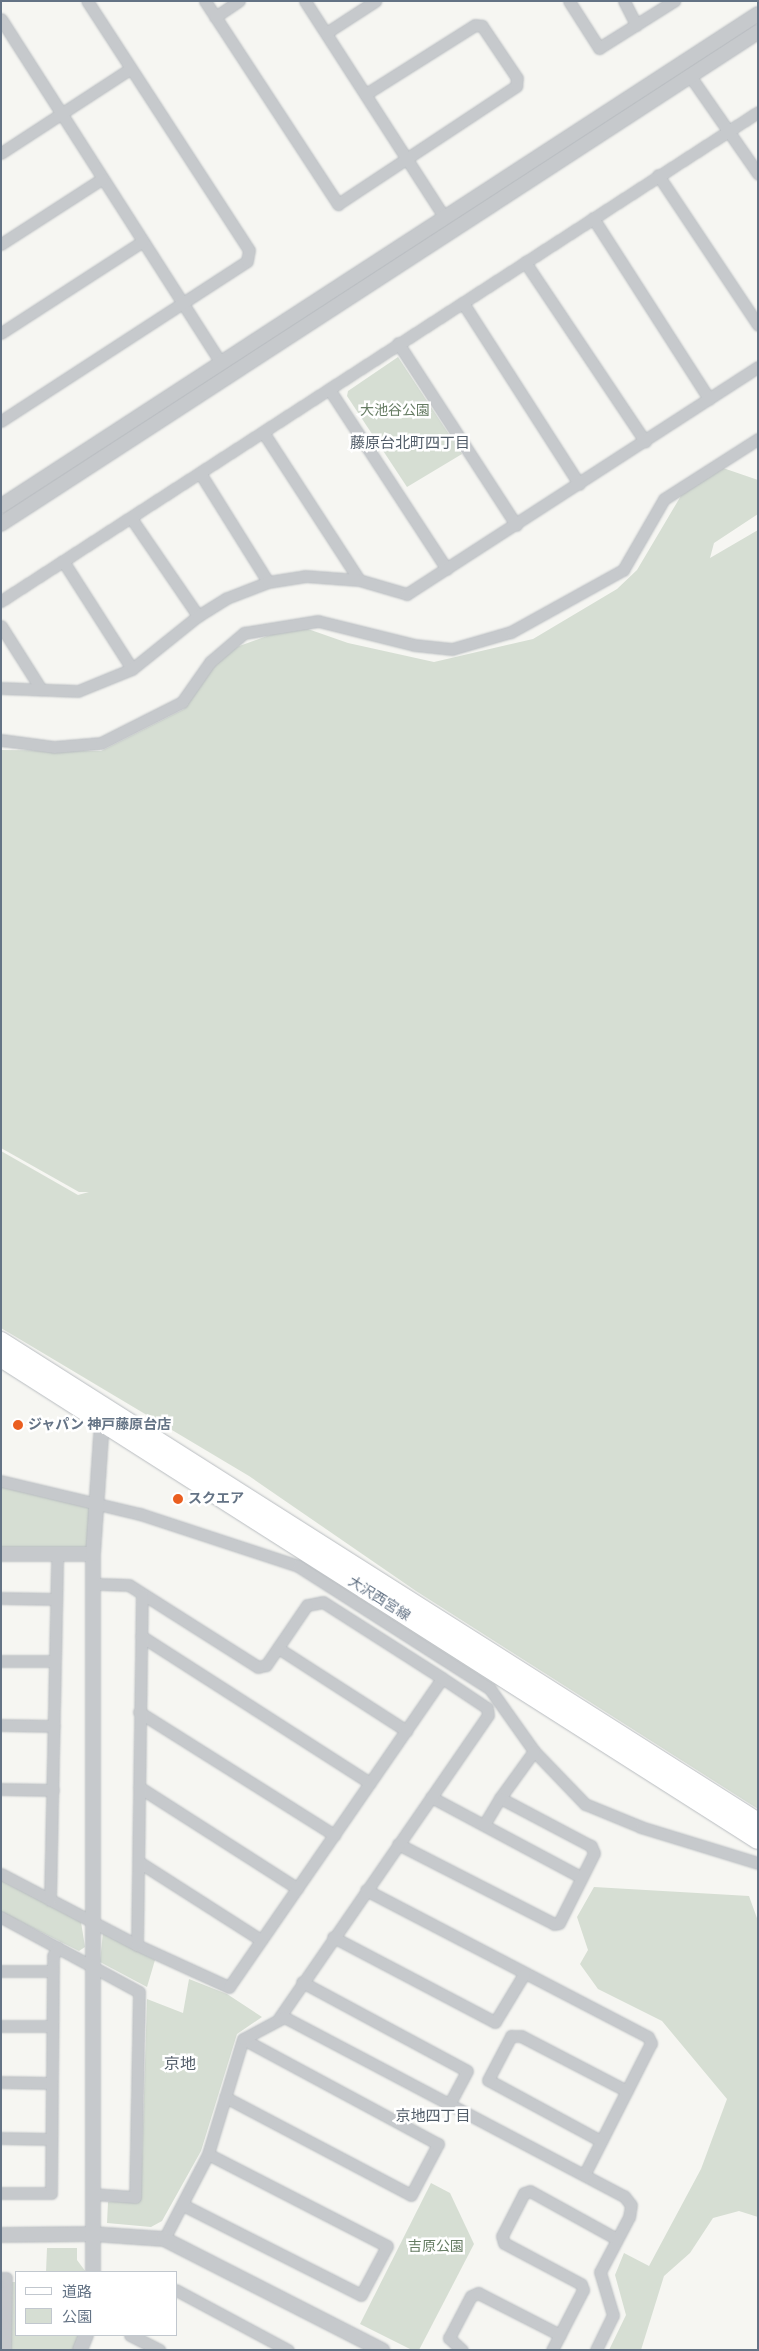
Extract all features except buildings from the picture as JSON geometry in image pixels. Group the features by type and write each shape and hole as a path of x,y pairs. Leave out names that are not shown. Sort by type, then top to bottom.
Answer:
{"main road":[{"name":"大沢西宮線","path":"1,1340 106,1416 758,1840"},
{"name":"大沢西宮線","path":"1,1358 106,1416 758,1822"}],"street":[{"path":"1,421 248,261 249,250 87,1"},
{"path":"205,1 338,204 516,86 517,78 482,26 476,25 366,94"},
{"path":"216,17 239,1"},
{"path":"305,1 446,218"},
{"path":"326,33 375,1"},
{"path":"569,1 599,48 674,1"},
{"path":"624,1 636,25"},
{"path":"1,506 758,14"},
{"path":"1,19 220,362"},
{"path":"1,524 758,32"},
{"path":"1,153 130,69"},
{"path":"690,76 758,174"},
{"path":"1,600 131,518 758,112"},
{"path":"658,175 758,325"},
{"path":"1,244 102,179"},
{"path":"593,218 709,399"},
{"path":"1,333 143,241"},
{"path":"525,262 645,441"},
{"path":"463,303 579,484"},
{"path":"398,344 516,526"},
{"path":"1,688 78,691 132,669 198,616 227,598 268,582 305,576 359,580 407,594 516,526 758,367"},
{"path":"329,389 447,569"},
{"path":"263,432 359,580"},
{"path":"1,740 54,747 101,743 182,702 210,662 244,633 318,622 414,645 452,649 511,632 623,570 664,499 758,439"},
{"path":"200,473 268,582"},
{"path":"131,518 198,616"},
{"path":"62,561 132,669"},
{"path":"1,626 41,689"},
{"path":"93,2271 92,2194 96,1924 93,1554 106,1416"},
{"path":"1,1482 99,1505 298,1566 490,1689 534,1751 600,1813 758,1863"},
{"path":"1,1554 93,1554"},
{"path":"50,1900 54,1790 57,1555"},
{"path":"94,1584 129,1584 258,1667 266,1665 307,1605 323,1602 487,1708 488,1716 333,1937 279,2018 243,2039 208,2154 184,2205 164,2239"},
{"path":"137,1945 139,1862 138,1712 142,1594"},
{"path":"1,1598 55,1600"},
{"path":"140,1636 370,1783"},
{"path":"278,1648 407,1730"},
{"path":"1,1661 55,1661"},
{"path":"1,1874 137,1945 229,1987 442,1678"},
{"path":"138,1712 334,1835"},
{"path":"1,1725 54,1726"},
{"path":"484,1825 500,1798 534,1751"},
{"path":"139,1787 296,1888"},
{"path":"1,1789 54,1790"},
{"path":"432,1797 581,1877"},
{"path":"398,1844 554,1924 559,1923 594,1853 591,1846 500,1798"},
{"path":"139,1862 261,1940"},
{"path":"366,1890 648,2037 651,2044 584,2173"},
{"path":"1,1917 139,1992 138,2180 135,2196 92,2194"},
{"path":"333,1937 495,2022 524,1974"},
{"path":"1,2193 51,2193 53,1971 58,1947"},
{"path":"1,1971 53,1971"},
{"path":"302,1982 468,2071 451,2101"},
{"path":"279,2018 294,2021 451,2101 624,2196 631,2205 630,2217 600,2272 613,2315 596,2350"},
{"path":"1,2026 52,2026"},
{"path":"601,2141 488,2080 511,2036 521,2036 627,2091"},
{"path":"225,2097 411,2195 438,2144 243,2039"},
{"path":"1,2082 51,2083"},
{"path":"1,2138 51,2139"},
{"path":"184,2205 361,2295 387,2246 208,2154"},
{"path":"552,2350 583,2290 581,2284 504,2243 502,2236 524,2194 530,2192 617,2238"},
{"path":"1,2235 92,2234 164,2239 359,2344 382,2350"},
{"path":"1,2278 6,2278 3,2335 5,2350"},
{"path":"178,2291 288,2350"},
{"path":"462,2350 449,2338 471,2296 478,2293 560,2334"},
{"path":"80,2350 86,2336"},
{"path":"132,2336 159,2350"}],"green space":[{"name":"大池谷公園","path":"398,357 462,454 407,487 347,396 348,391"},
{"path":"723,468 758,480 758,514 714,543 710,558 758,530 758,1809 416,1591 249,1476 1,1328 1,1151 78,1195 89,1192 79,1192 1,1148 1,750 101,751 184,709 208,670 231,649 281,631 305,628 348,643 434,662 533,639 617,589 637,570 682,494"},
{"path":"1,1484 99,1505 93,1554 1,1554"},
{"path":"1,1880 81,1922 85,1947 79,1951 1,1912"},
{"path":"594,1887 749,1896 758,1921 758,2217 739,2211 713,2218 690,2253 664,2276 641,2350 609,2350 626,2315 615,2275 624,2253 649,2266 701,2169 727,2099 662,2021 598,1989 580,1964 588,1950 577,1917"},
{"path":"103,1932 155,1960 147,1987 100,1962"},
{"path":"189,1979 227,1994 262,2017 237,2034 201,2151 162,2221 151,2227 107,2223 108,2202 137,2199 141,2191 147,1999 183,2013"},
{"name":"吉原公園","path":"431,2183 450,2193 474,2244 419,2350 412,2350 360,2324"},
{"path":"47,2248 77,2248 77,2260 85,2271 46,2271"},
{"path":"9,2282 15,2282 15,2336 83,2336 78,2350 7,2350"}],"place":[{"name":"ジャパン 神戸藤原台店","path":"18,1425"},
{"name":"スクエア","path":"178,1499"}],"district":[{"name":"藤原台北町四丁目","path":"410,444"},
{"name":"京地","path":"180,2064"},
{"name":"京地四丁目","path":"433,2117"}]}
